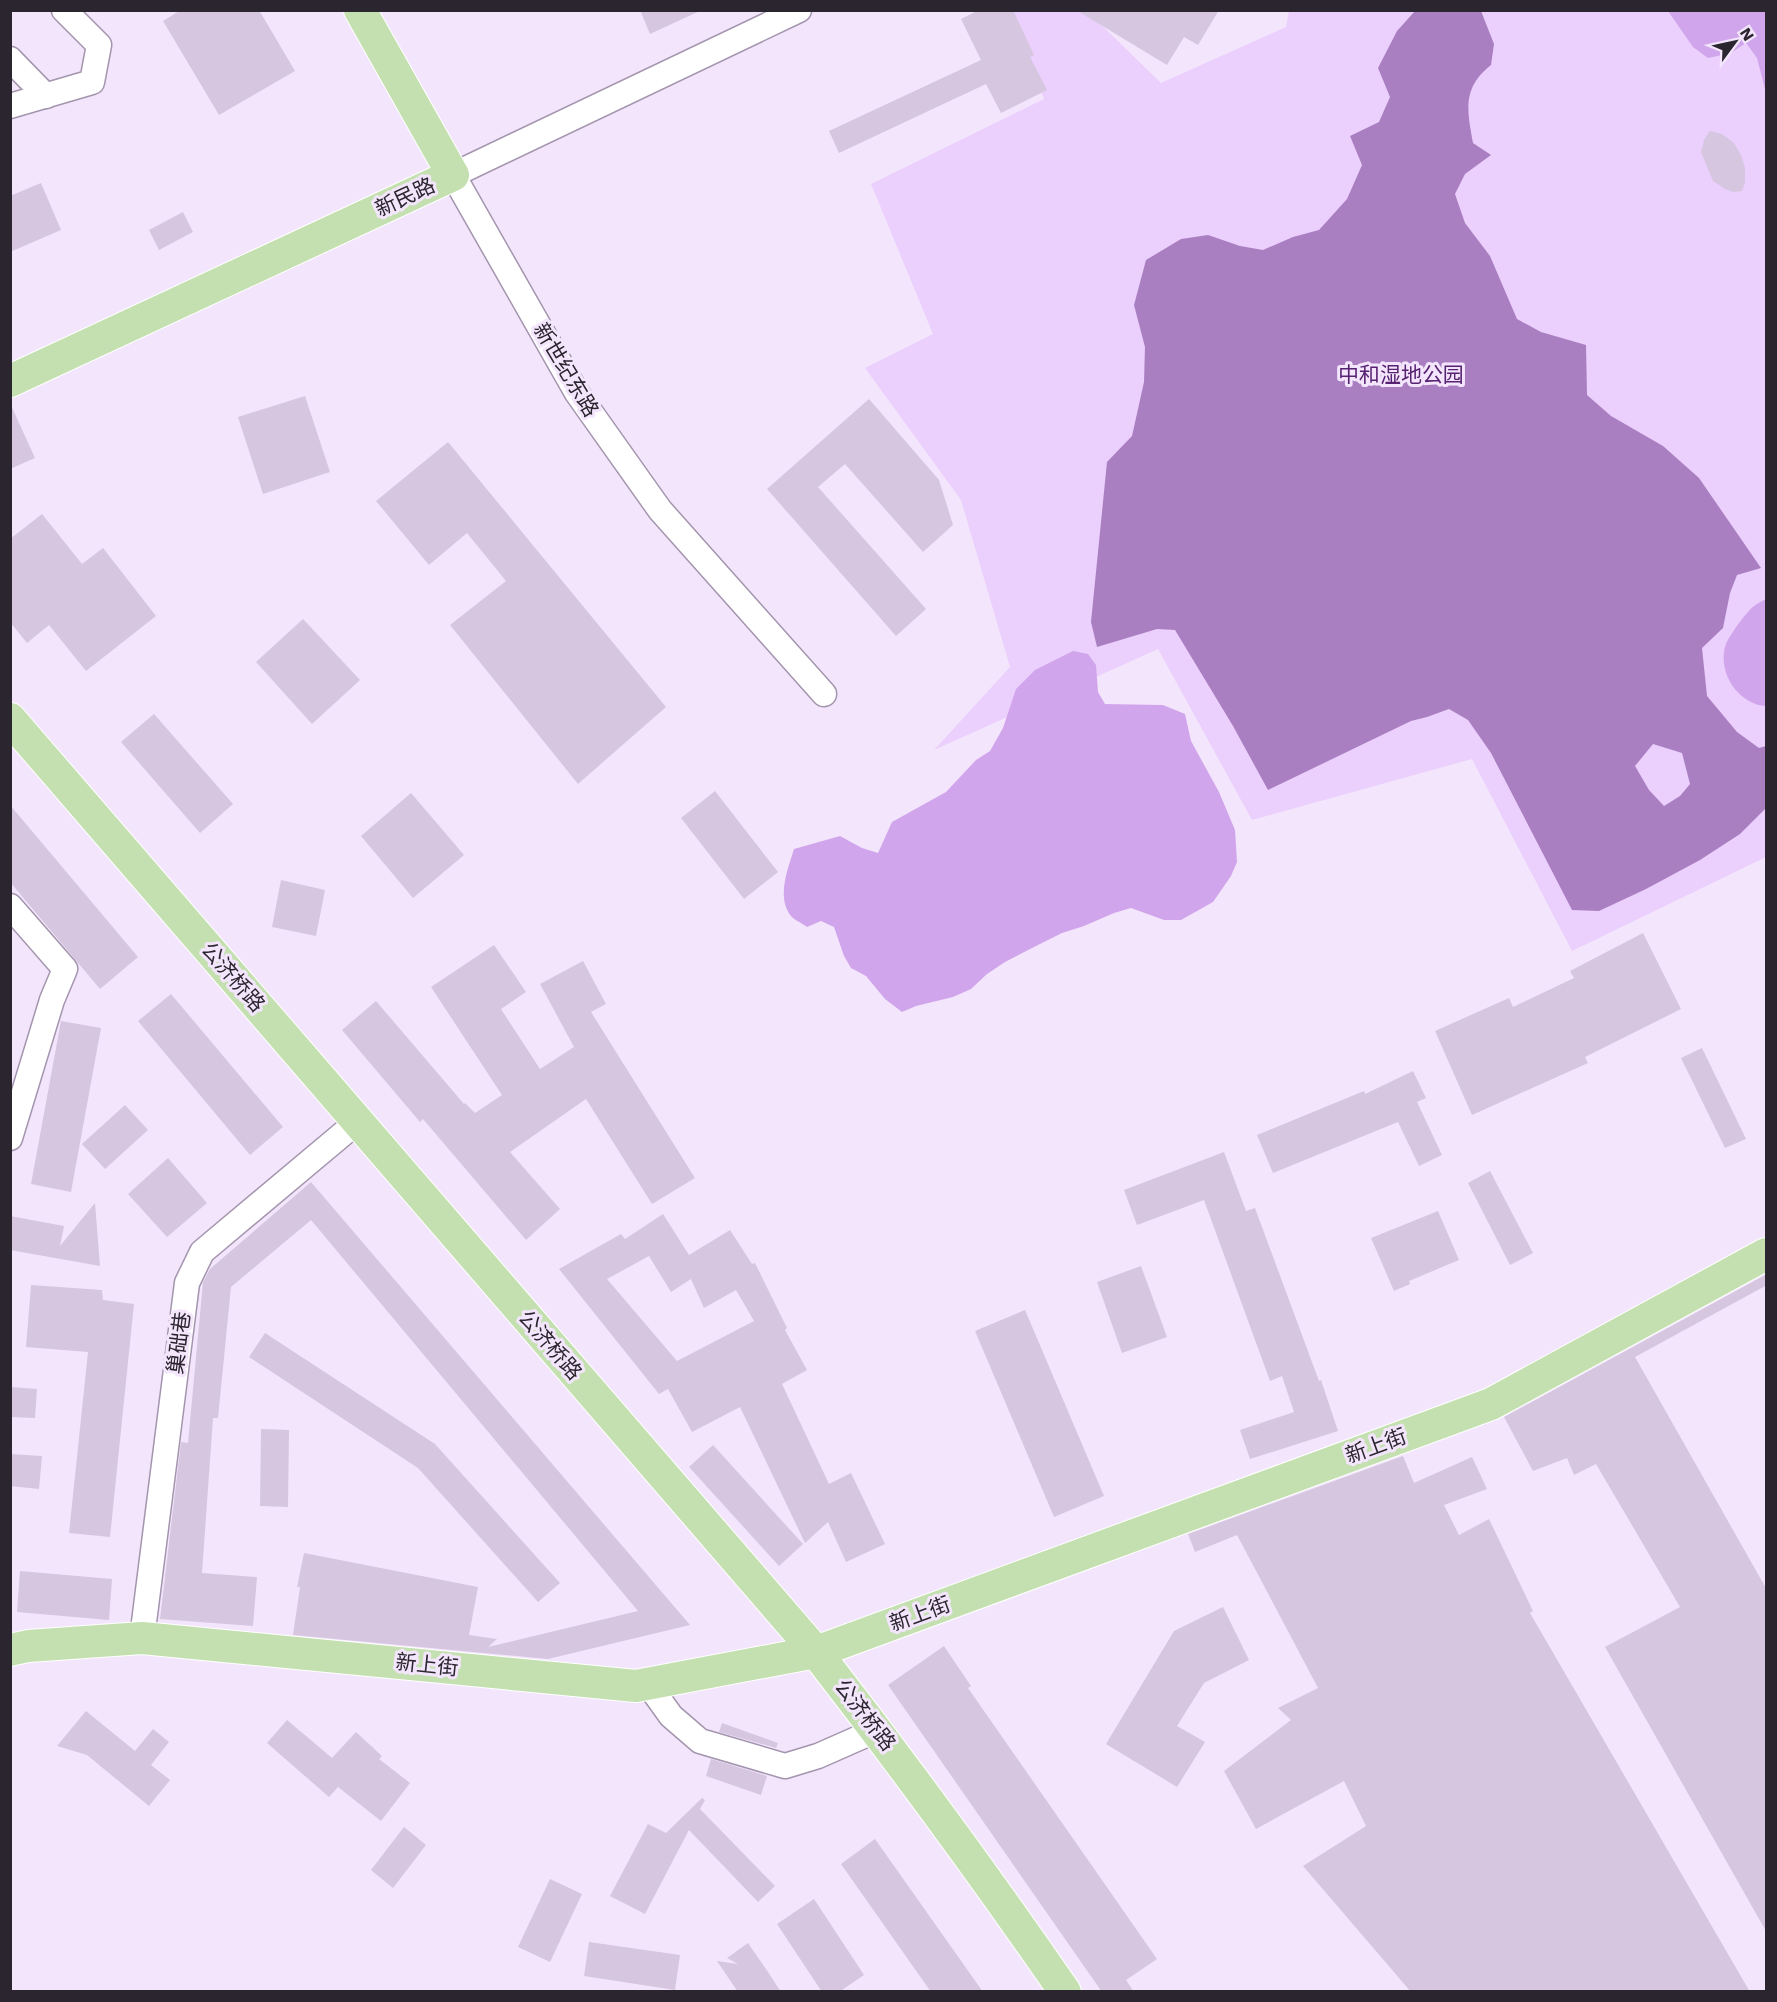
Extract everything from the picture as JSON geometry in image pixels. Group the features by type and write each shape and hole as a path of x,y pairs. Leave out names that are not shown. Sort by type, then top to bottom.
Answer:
{"main road":[{"name":"新世纪东路","path":"360,10 453,175"},
{"name":"新民路","path":"10,381 453,175"},
{"name":"公济桥路","path":"10,719 816,1652 877,1730 992,1887 1065,1992"},
{"name":"新上街","path":"10,1650 28,1646 142,1638 636,1686 816,1652 1491,1404 1767,1254"}],"street":[{"path":"10,106 92,82 99,45 64,10"},
{"name":"新民路","path":"453,175 799,10"},
{"path":"10,59 46,96"},
{"name":"新世纪东路","path":"453,175 577,393 653,501 824,694"},
{"path":"10,906 64,969 52,999 10,1138"},
{"name":"巢础巷","path":"142,1638 187,1282 202,1252 357,1122"},
{"path":"648,1684 671,1716 700,1741 785,1766 818,1756 877,1730"}],"green space":[{"name":"中和湿地公园","path":"1012,11 1087,11 1161,83 1286,27 1289,11 1766,11 1766,857 1572,951 1472,759 1252,820 1158,649 934,750 1010,667 961,500 865,368 933,334 871,184 1044,99"}],"shaded area":[{"path":"1415,11 1481,11 1494,44 1491,65 1475,82 1468,110 1473,143 1491,155 1465,174 1455,194 1465,223 1490,256 1517,319 1541,332 1586,345 1587,395 1611,416 1663,446 1699,478 1761,568 1737,575 1730,593 1723,628 1702,648 1707,696 1737,732 1759,748 1766,746 1766,808 1740,834 1700,860 1599,911 1572,910 1491,753 1468,720 1449,709 1411,721 1268,790 1233,726 1175,630 1157,629 1097,647 1091,622 1107,462 1132,436 1144,382 1145,347 1134,305 1146,260 1181,239 1208,235 1240,246 1263,250 1293,237 1319,230 1347,199 1362,165 1350,136 1379,122 1390,97 1378,68 1397,31","holes":["1653,744 1682,753 1690,784 1680,796 1664,806 1649,790 1635,766"]},
{"path":"1668,11 1766,11 1766,93 1757,58 1746,43 1731,53 1708,58 1693,47"},
{"path":"1766,599 1766,706 1747,700 1732,685 1724,665 1724,655 1728,640 1743,618 1754,606"},
{"path":"1073,651 1088,654 1096,665 1098,692 1105,704 1163,705 1185,714 1191,741 1219,792 1235,830 1237,862 1231,876 1213,902 1181,920 1164,920 1131,908 1114,913 1062,933 1005,962 971,989 953,997 916,1006 902,1012 885,999 866,976 851,968 844,956 834,927 821,921 807,927 791,916 784,900 784,892 786,874 794,849 840,836 862,848 878,853 892,822 946,792 976,760 990,751 1003,728 1016,689 1035,670"}],"building":[{"path":"181,10 259,10 295,71 219,115 163,21"},
{"path":"640,10 702,10 650,34"},
{"path":"979,10 1013,10 1034,55 1030,57 1047,90 1001,113 986,84 839,153 829,131 981,60 961,19"},
{"path":"1076,10 1219,10 1198,45 1184,37 1167,65"},
{"path":"1710,131 1722,134 1734,143 1741,155 1745,168 1745,182 1742,191 1733,192 1713,181 1701,152 1704,140"},
{"path":"41,183 61,230 10,252 10,196"},
{"path":"183,212 193,232 159,250 149,230"},
{"path":"305,396 330,472 263,494 238,417"},
{"path":"869,399 939,480 953,525 923,552 845,464 818,487 926,609 896,636 767,489"},
{"path":"10,403 35,458 10,469"},
{"path":"448,442 666,707 578,784 450,625 506,581 467,533 429,565 376,501"},
{"path":"42,514 82,564 103,548 156,616 86,671 49,625 27,643 10,622 10,539"},
{"path":"303,619 360,680 312,724 256,662"},
{"path":"154,714 233,804 200,833 121,742"},
{"path":"715,791 778,872 744,899 681,818"},
{"path":"411,793 464,855 413,898 361,836"},
{"path":"10,805 138,957 100,989 10,882"},
{"path":"281,880 325,890 316,936 272,927"},
{"path":"1643,933 1681,1009 1585,1057 1588,1063 1472,1115 1435,1031 1509,998 1513,1007 1574,978 1570,971"},
{"path":"494,945 526,992 501,1009 540,1069 574,1047 540,984 583,961 606,1004 591,1012 695,1178 652,1204 586,1099 510,1152 560,1209 526,1240 423,1119 420,1122 342,1030 376,1001 464,1104 475,1113 502,1095 431,987"},
{"path":"171,994 283,1127 250,1155 138,1021"},
{"path":"61,1021 101,1028 71,1192 31,1184"},
{"path":"1702,1048 1746,1139 1725,1148 1681,1058"},
{"path":"1413,1071 1426,1098 1417,1102 1442,1155 1419,1166 1398,1122 1273,1173 1257,1135 1364,1091 1365,1094"},
{"path":"125,1105 148,1130 105,1169 82,1144"},
{"path":"1224,1152 1246,1211 1255,1208 1319,1381 1321,1380 1338,1431 1250,1459 1240,1430 1294,1412 1282,1376 1270,1381 1204,1200 1137,1225 1124,1190"},
{"path":"168,1158 207,1203 167,1237 128,1194"},
{"path":"1490,1171 1533,1253 1510,1265 1468,1183"},
{"path":"311,1182 690,1625 548,1659 293,1635 300,1587 297,1587 304,1553 478,1587 469,1635 497,1639 488,1647 638,1611 311,1220 231,1287 218,1418 213,1418 202,1573 257,1577 253,1626 160,1619 181,1442 188,1443 203,1282 210,1269"},
{"path":"95,1203 100,1266 10,1250 10,1216 64,1226 60,1246"},
{"path":"1438,1211 1459,1260 1409,1281 1410,1284 1394,1291 1371,1238"},
{"path":"663,1214 689,1255 730,1230 752,1264 755,1263 787,1328 785,1330 807,1370 782,1384 829,1484 851,1473 885,1544 846,1562 828,1522 805,1543 740,1407 692,1432 668,1389 659,1394 559,1269 621,1234 625,1239","holes":["649,1256 671,1292 691,1279 704,1308 736,1290 754,1321 677,1361 607,1279"]},
{"path":"1141,1266 1167,1337 1122,1353 1097,1282"},
{"path":"1767,1274 1767,1285 1635,1357 1767,1590 1767,1933 1605,1647 1680,1607 1596,1464 1574,1475 1567,1458 1533,1471 1504,1417"},
{"path":"31,1285 102,1290 103,1300 134,1304 110,1537 69,1533 88,1352 26,1347"},
{"path":"1025,1310 1104,1496 1054,1517 975,1331"},
{"path":"265,1333 435,1444 560,1583 538,1602 418,1468 249,1357"},
{"path":"10,1387 37,1389 35,1418 10,1417"},
{"path":"261,1429 289,1430 288,1507 260,1506"},
{"path":"713,1445 803,1544 779,1566 689,1467"},
{"path":"10,1454 42,1456 39,1489 10,1486"},
{"path":"1403,1456 1414,1483 1472,1457 1487,1489 1444,1505 1459,1535 1489,1519 1533,1611 1530,1613 1750,1992 1411,1992 1303,1866 1366,1826 1344,1781 1256,1829 1224,1771 1291,1720 1278,1708 1318,1688 1237,1535 1195,1552 1188,1534"},
{"path":"20,1571 112,1579 109,1620 17,1612"},
{"path":"1223,1607 1249,1660 1204,1683 1177,1726 1205,1742 1177,1787 1106,1744 1174,1631"},
{"path":"944,1646 971,1686 968,1688 1157,1959 1126,1980 1134,1992 1102,1992 888,1685"},
{"path":"86,1711 135,1751 153,1729 169,1742 151,1765 170,1780 149,1806 87,1755 57,1746"},
{"path":"287,1720 332,1758 356,1732 382,1756 379,1759 410,1783 381,1821 338,1787 329,1797 267,1743"},
{"path":"722,1723 778,1743 776,1748 719,1732"},
{"path":"711,1759 767,1776 761,1795 706,1776"},
{"path":"702,1798 705,1800 700,1809 775,1886 758,1902 689,1830 645,1914 610,1896 648,1824 666,1833"},
{"path":"404,1827 426,1845 393,1888 371,1870"},
{"path":"875,1839 983,1992 931,1992 841,1864"},
{"path":"550,1879 582,1894 550,1962 518,1947"},
{"path":"814,1899 864,1975 839,1992 822,1992 777,1924"},
{"path":"589,1942 680,1955 675,1990 584,1976"},
{"path":"748,1943 781,1992 738,1992 717,1961 738,1964 727,1958"}]}
